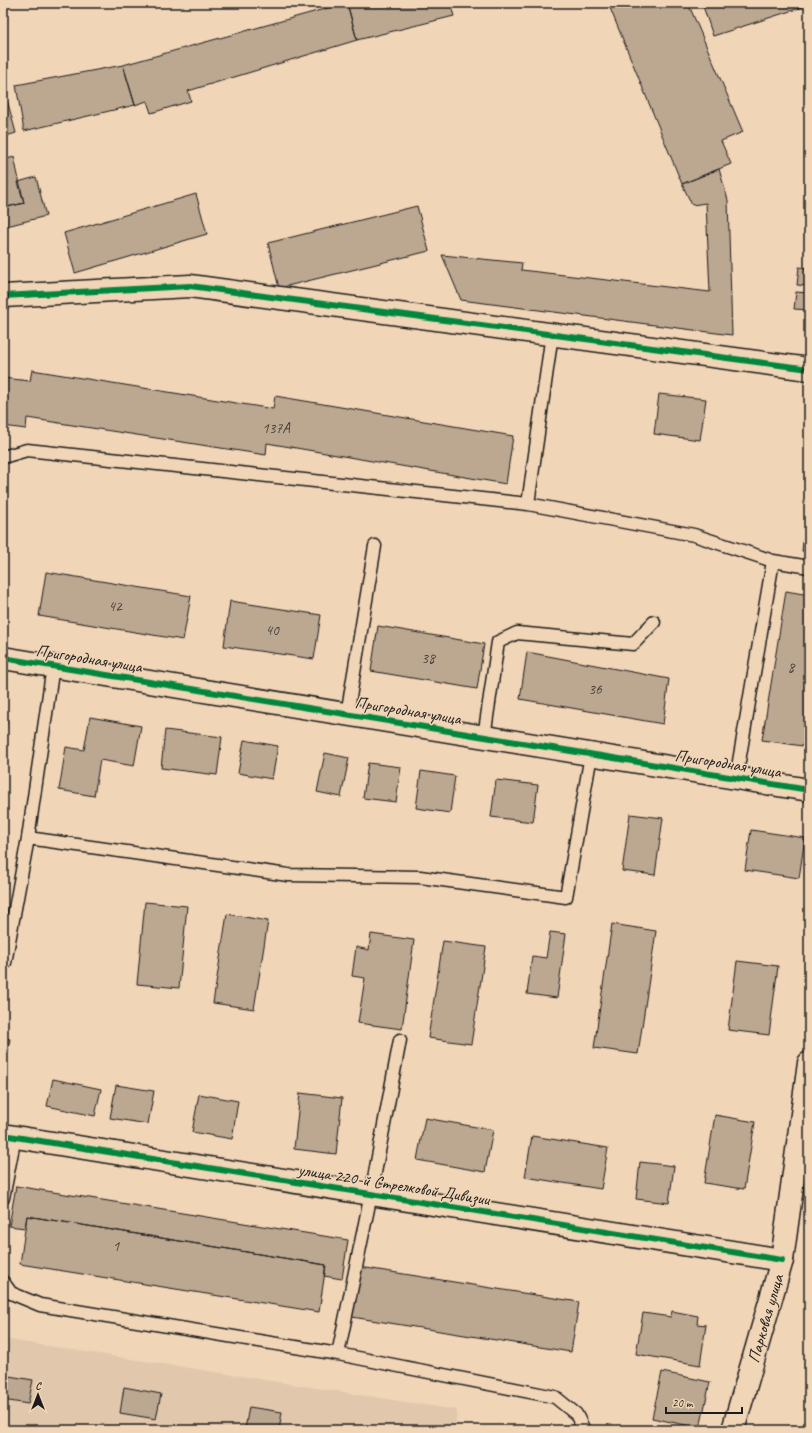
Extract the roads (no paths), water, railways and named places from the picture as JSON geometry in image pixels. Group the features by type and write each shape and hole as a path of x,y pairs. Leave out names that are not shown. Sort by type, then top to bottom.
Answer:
{"street":[{"path":"3,296 190,286 809,369"},
{"name":"Пригородная улица","path":"3,658 809,790"},
{"name":"Парковая улица","path":"733,1430 782,1260 809,1063"},
{"name":"улица 220-й Стрелковой Дивизии","path":"9,1135 782,1260"}],"lane":[{"path":"528,504 552,334"},
{"path":"3,456 27,450 528,504 694,535 773,562 809,567"},
{"path":"347,715 375,546"},
{"path":"736,779 773,562"},
{"path":"484,737 498,642 517,633 634,644 654,622"},
{"path":"5,963 28,838 53,666"},
{"path":"28,838 288,875 420,877 566,897 591,755"},
{"path":"338,1354 371,1194 400,1040"},
{"path":"3,1198 9,1135"},
{"path":"3,1282 11,1293 40,1305 338,1354 555,1397 576,1414 584,1430"}]}
